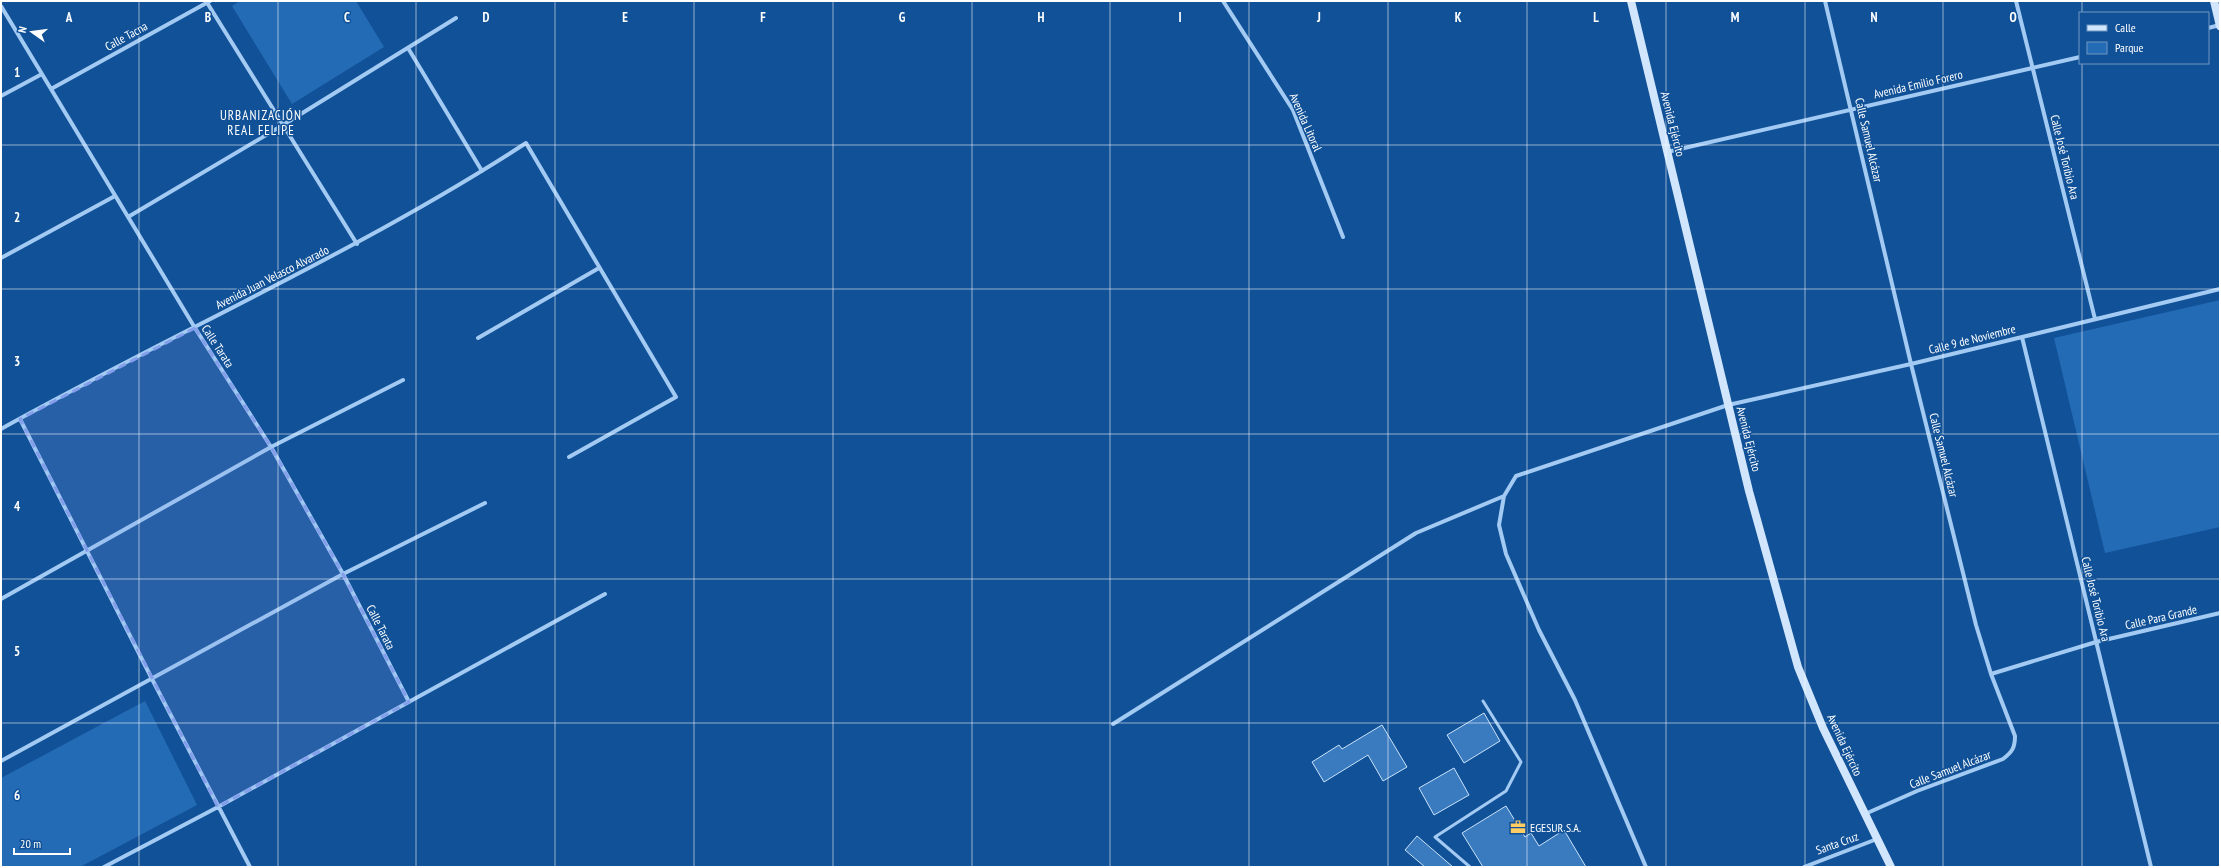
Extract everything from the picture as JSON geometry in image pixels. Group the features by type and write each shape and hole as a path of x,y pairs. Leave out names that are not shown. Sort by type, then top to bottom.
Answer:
{"main road":[{"name":"Avenida Ejército","path":"1631,1 1728,405 1776,592 1798,667 1823,728 1891,867"},
{"path":"2214,1 2220,25"}],"street":[{"name":"Avenida Litoral","path":"1223,1 1293,110 1343,237"},
{"name":"Calle Samuel Alcázar","path":"1825,1 1911,364 1974,618 1991,674 2015,736 2015,746 2011,754 2003,759 1917,791 1864,814"},
{"name":"Calle José Toribio Ara","path":"2016,1 2095,319"},
{"path":"208,2 357,244"},
{"name":"Calle Tacna","path":"51,89 208,2"},
{"name":"Calle Tarata","path":"1,6 195,328 271,447 343,574 409,702"},
{"path":"128,217 283,125 456,18"},
{"path":"2209,28 2220,25"},
{"path":"408,48 482,171"},
{"name":"Avenida Emilio Forero","path":"1668,152 2079,57"},
{"path":"1,96 42,74"},
{"name":"Avenida Juan Velasco Alvarado","path":"1,430 357,244 482,171 526,143 599,268"},
{"path":"1,258 115,196"},
{"path":"478,338 599,268 676,397 569,457"},
{"name":"Calle 9 de Noviembre","path":"1504,496 1516,476 1728,405 1911,364 2220,289"},
{"name":"Calle José Toribio Ara","path":"2022,337 2151,867"},
{"path":"1,599 271,447 403,380"},
{"path":"20,419 152,679 250,867"},
{"path":"1113,724 1416,534 1504,496"},
{"path":"1504,496 1499,526 1506,554 1539,630 1575,700 1646,867"},
{"path":"1,761 343,574 485,503"},
{"path":"104,867 218,807 605,594"},
{"name":"Calle Para Grande","path":"1991,674 2096,642 2220,613"},
{"name":"Santa Cruz","path":"1804,867 1877,839"}],"lane":[{"path":"1470,867 1435,837 1506,791 1521,762 1484,701"}],"highlighted area":[{"path":"195,328 271,447 343,574 409,702 218,807 20,419"}],"green space":[{"path":"240,1 356,1 384,47 292,104 232,6"},
{"path":"2220,300 2220,527 2105,553 2054,338"},
{"path":"145,701 197,805 80,867 1,867 1,778"}],"building":[{"path":"1484,713 1500,741 1464,763 1447,735"},
{"path":"1382,725 1407,767 1383,781 1368,755 1324,782 1312,762 1339,745 1342,749"},
{"path":"1454,768 1469,795 1434,815 1419,788"},
{"path":"1506,806 1525,837 1531,833 1539,846 1564,830 1586,867 1483,867 1462,833"},
{"path":"1417,836 1453,867 1425,867 1405,850"}],"place":[{"name":"EGESUR S.A.","path":"1518,827"}],"district":[{"name":"URBANIZACIÓN REAL FELIPE","path":"261,122"}]}
